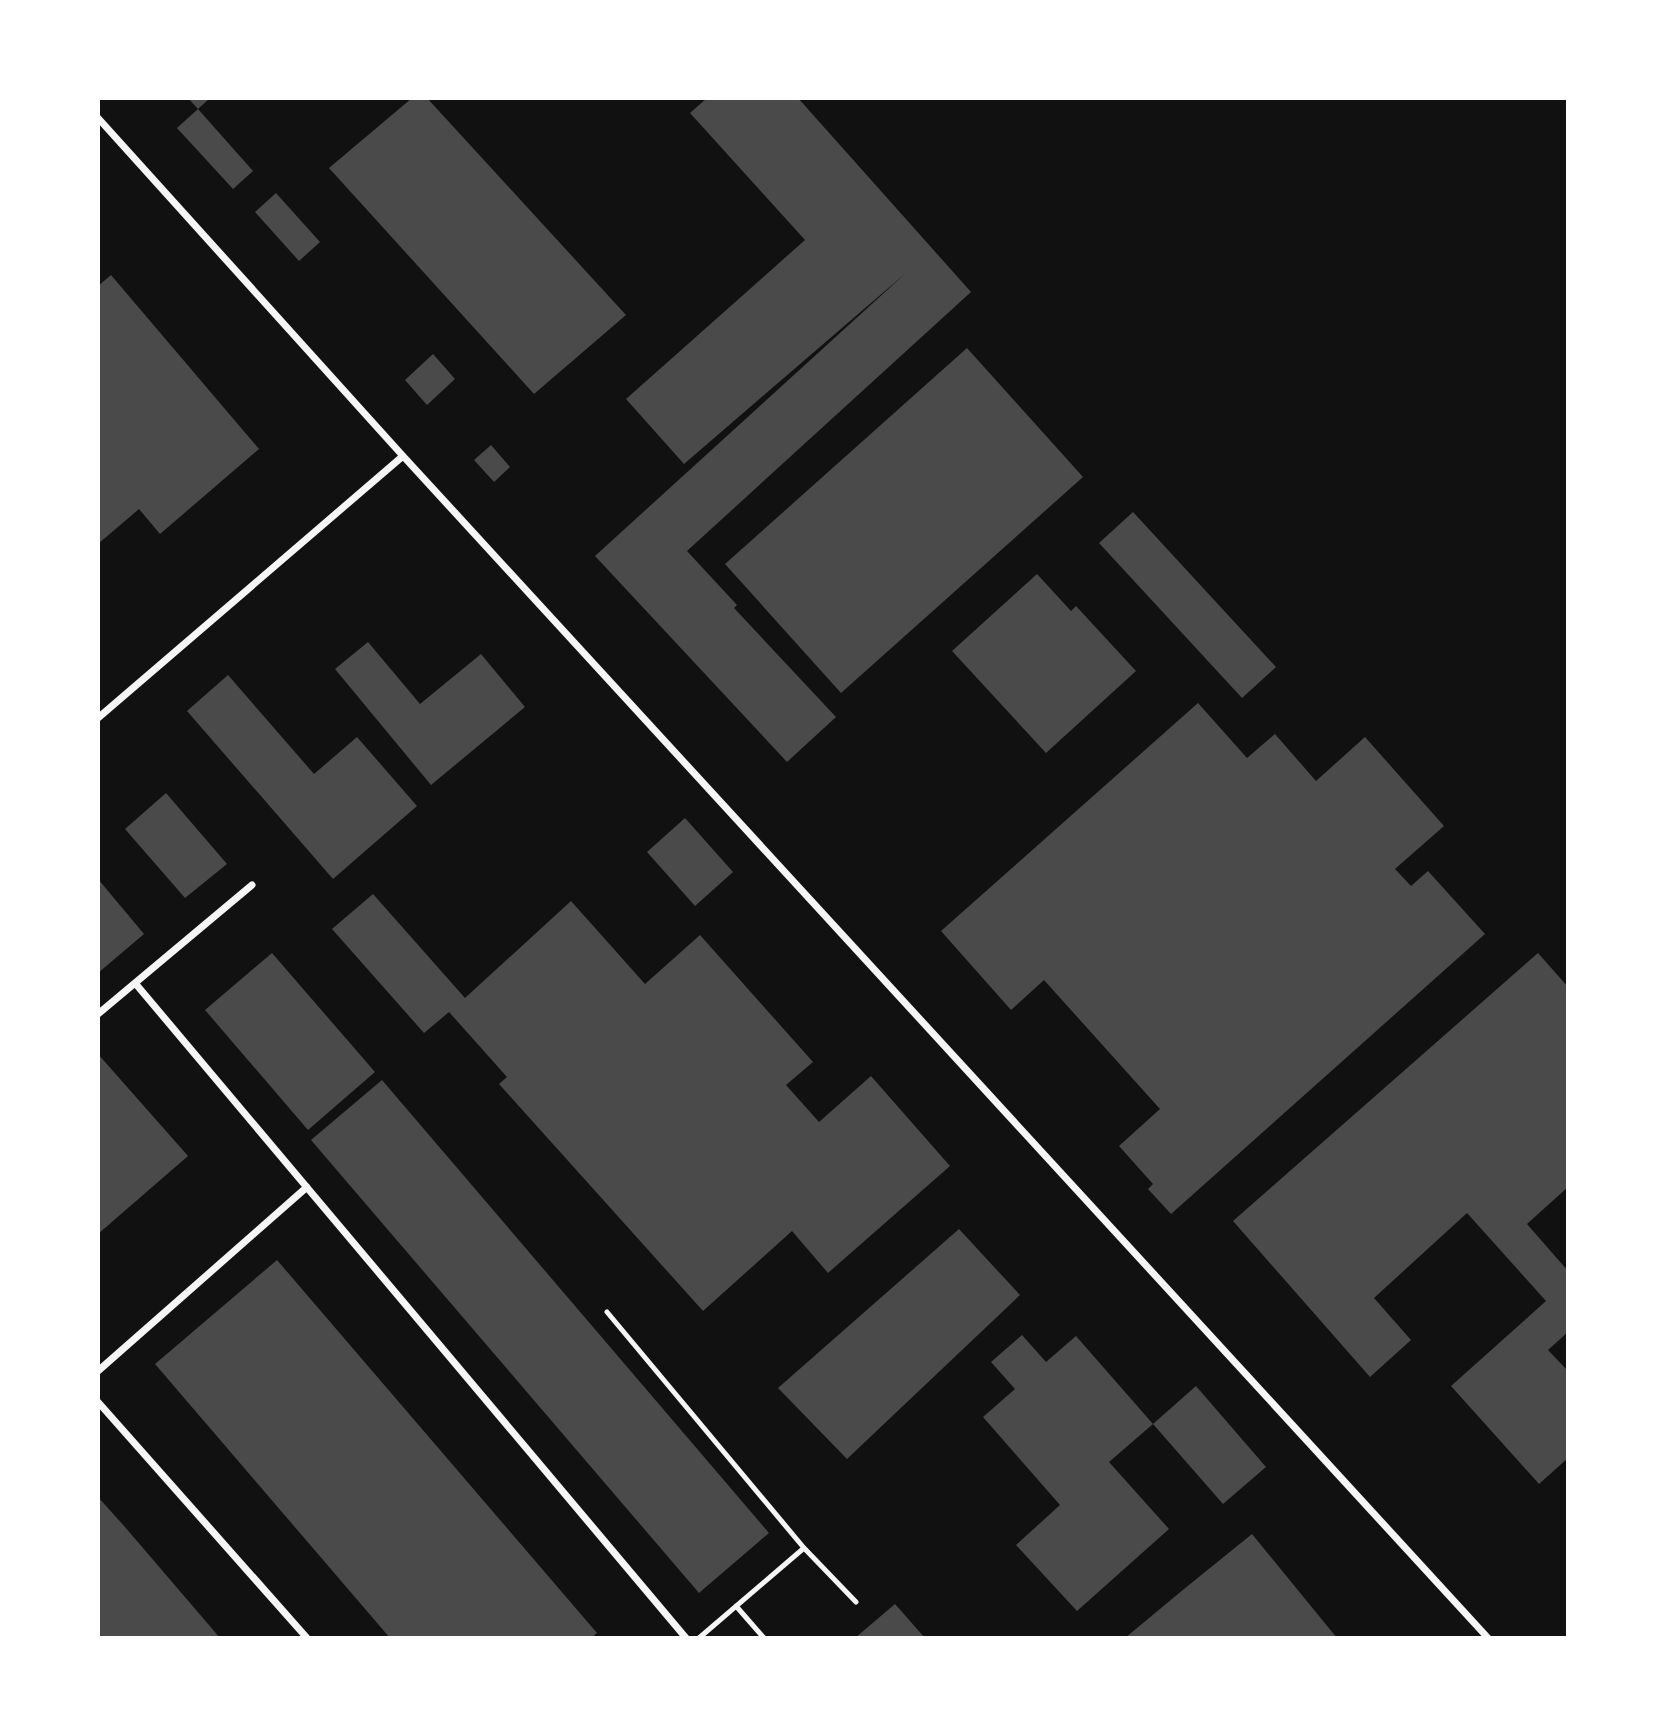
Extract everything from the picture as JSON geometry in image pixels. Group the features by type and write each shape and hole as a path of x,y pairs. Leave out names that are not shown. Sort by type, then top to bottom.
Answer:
{"street":[{"path":"98,118 403,456 1488,1638"},
{"path":"98,718 403,456"},
{"path":"98,1014 252,885"},
{"path":"135,983 686,1638"},
{"path":"98,1371 307,1187"},
{"path":"98,1402 307,1638"}],"lane":[{"path":"607,1312 804,1548 856,1602"},
{"path":"699,1638 804,1548"},
{"path":"736,1606 764,1638"}],"building":[{"path":"188,98 210,98 198,109"},
{"path":"412,98 427,98 626,315 534,394 329,168"},
{"path":"707,98 798,98 971,292 687,551 737,605 734,608 836,717 787,762 595,556 907,272 684,464 626,399 805,240 690,113"},
{"path":"198,109 253,171 233,189 177,128"},
{"path":"276,193 320,242 299,261 255,212"},
{"path":"111,275 259,449 160,534 139,509 98,544 98,286"},
{"path":"967,348 1083,477 841,693 725,564"},
{"path":"433,354 455,379 427,405 405,380"},
{"path":"491,445 510,467 494,482 474,460"},
{"path":"1133,512 1276,667 1242,698 1099,543"},
{"path":"1037,574 1071,611 1076,606 1136,671 1046,753 952,651"},
{"path":"368,642 420,704 481,654 525,707 431,785 335,669"},
{"path":"228,675 314,774 357,737 417,806 333,879 187,711"},
{"path":"1198,703 1247,758 1275,734 1316,781 1365,737 1444,826 1395,869 1411,886 1428,871 1485,934 1171,1214 1148,1189 1153,1184 1119,1146 1160,1109 1044,980 1011,1010 941,931"},
{"path":"166,793 227,864 185,898 125,829"},
{"path":"685,818 733,872 695,906 647,852"},
{"path":"98,879 144,934 98,973"},
{"path":"373,894 465,998 571,901 645,984 700,935 813,1062 786,1085 819,1122 871,1076 950,1166 828,1273 792,1231 703,1311 499,1084 507,1077 449,1012 424,1033 332,929"},
{"path":"272,953 375,1072 308,1130 205,1010"},
{"path":"1538,953 1568,987 1568,1187 1527,1224 1568,1271 1568,1332 1548,1350 1568,1371 1568,1458 1539,1484 1451,1386 1546,1301 1467,1213 1374,1298 1411,1340 1370,1377 1233,1221"},
{"path":"98,1054 188,1156 98,1234"},
{"path":"382,1080 769,1533 699,1593 311,1140"},
{"path":"959,1229 1020,1295 847,1459 778,1388"},
{"path":"277,1260 597,1633 591,1638 390,1638 155,1364"},
{"path":"1022,1335 1046,1362 1076,1336 1153,1424 1109,1462 1169,1529 1077,1611 1016,1545 1060,1505 983,1417 1015,1389 991,1362"},
{"path":"1196,1386 1266,1467 1223,1504 1153,1424"},
{"path":"98,1497 125,1527 220,1638 98,1638"},
{"path":"1252,1534 1337,1638 1125,1638 1184,1589"},
{"path":"895,1604 925,1638 855,1638"}]}
